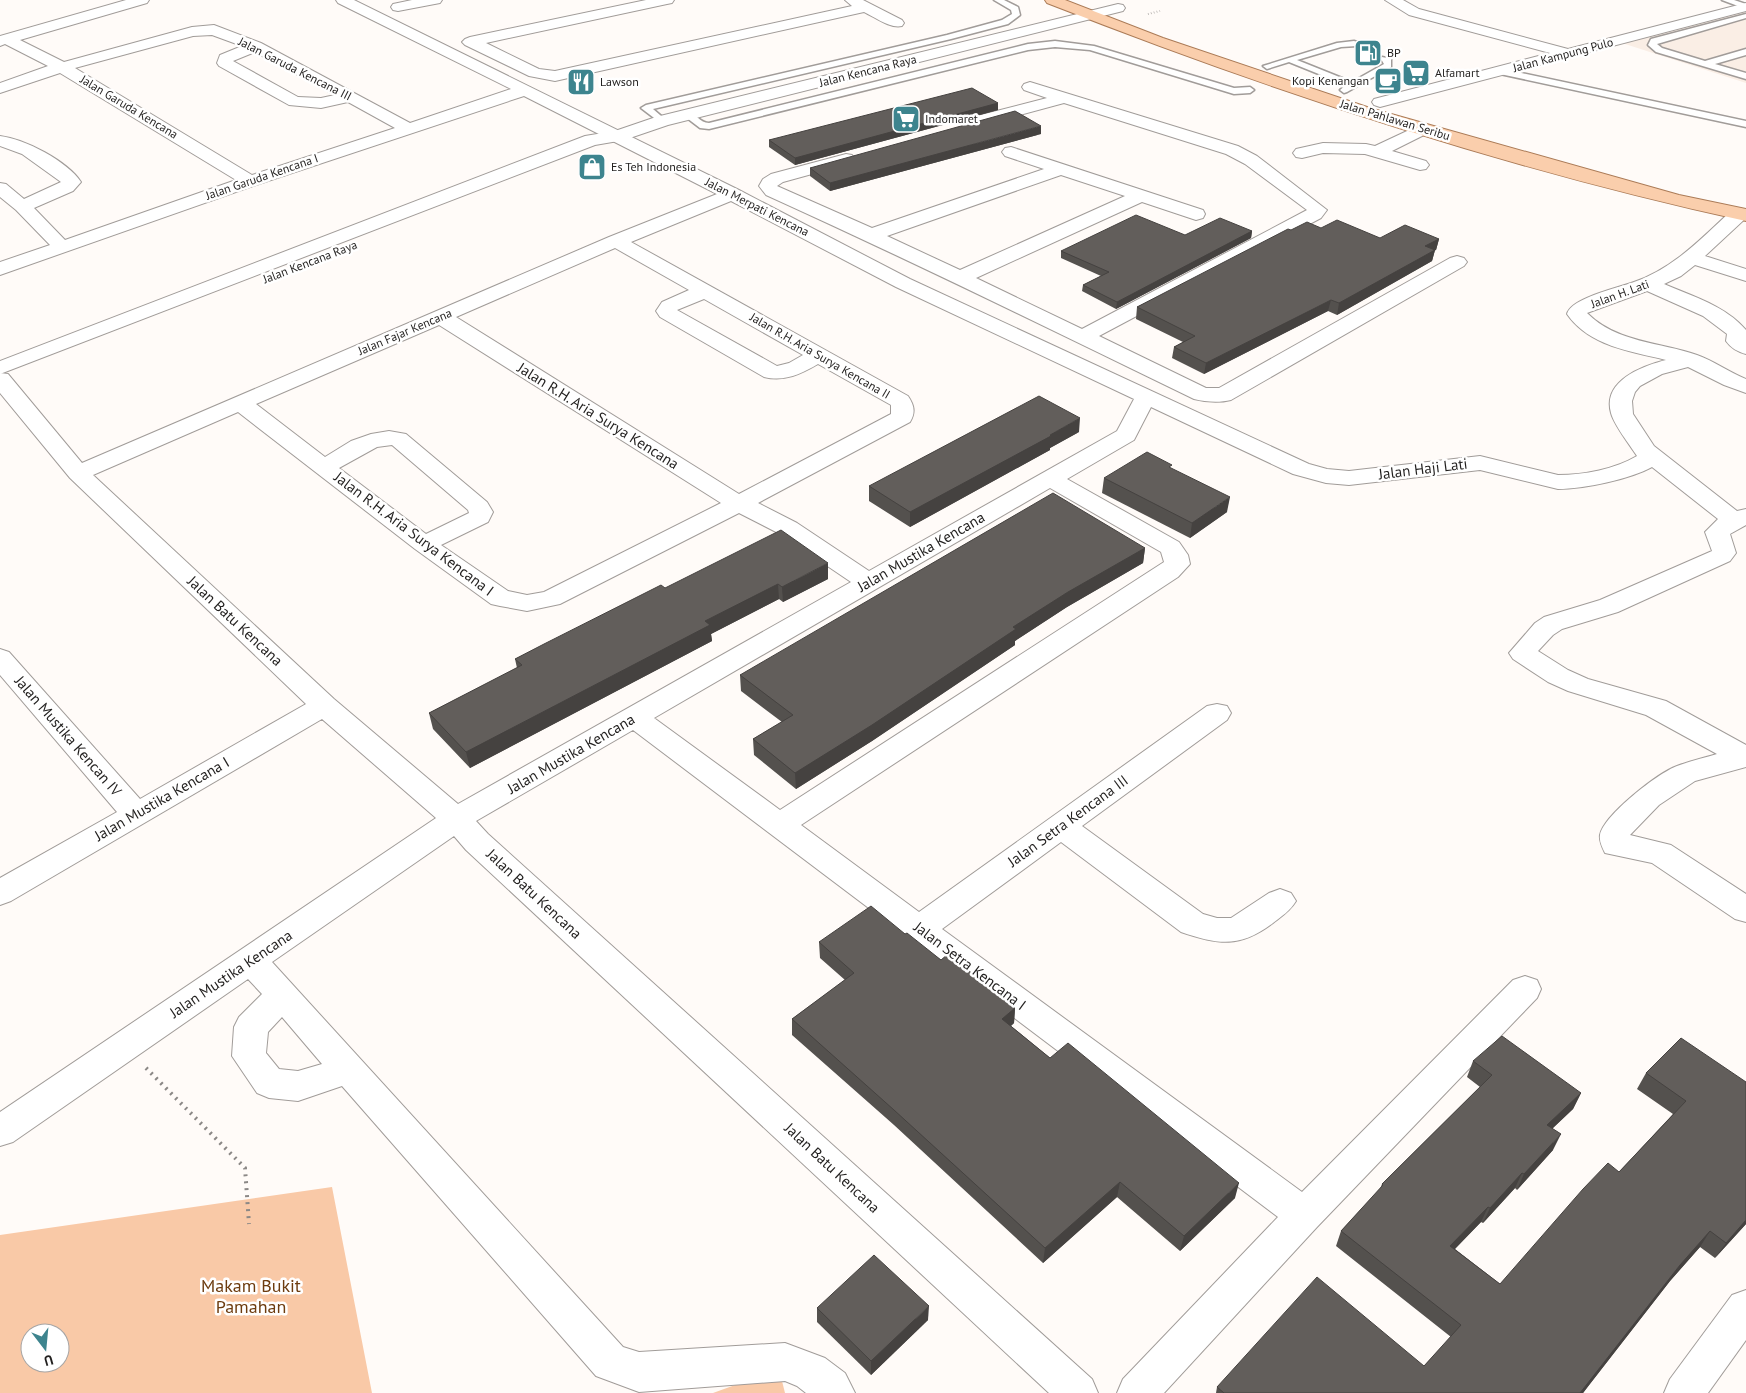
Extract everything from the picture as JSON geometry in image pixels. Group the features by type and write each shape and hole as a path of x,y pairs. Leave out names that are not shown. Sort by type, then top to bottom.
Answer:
{"main road":[{"name":"Jalan Pahlawan Seribu","path":"1052,0 1096,8 1118,8 1133,14"},
{"name":"Jalan Pahlawan Seribu","path":"1096,8 1158,41 1351,108 1422,130 1676,200 1744,209"},
{"name":"Jalan Pahlawan Seribu","path":"1208,42 1267,66 1347,88 1380,102 1440,120 1682,184 1744,209"},
{"path":"1617,183 1616,176 1633,172"}],"street":[{"name":"Jalan Garuda Kencana","path":"3,40 142,0"},
{"name":"Jalan Merpati Kencana","path":"343,0 618,136 859,260 899,275 1146,396"},
{"path":"382,0 426,23 411,34"},
{"path":"398,7 435,0"},
{"path":"470,42 667,0"},
{"path":"1392,0 1414,12 1567,54"},
{"path":"453,34 536,73 555,76 858,3 897,23"},
{"path":"583,5 597,15"},
{"name":"Jalan Kampung Pulo","path":"1380,102 1503,72 1746,7"},
{"name":"Jalan Kencana Raya","path":"1,378 606,146 618,136 662,121 1006,37 1096,8"},
{"name":"Jalan Garuda Kencana III","path":"0,88 62,67 192,32 214,30 256,46 408,128"},
{"name":"Jalan Garuda Kencana","path":"3,40 62,67 250,181"},
{"path":"256,46 226,58 225,63 294,102 321,103 350,96"},
{"path":"1030,87 1238,153 1258,165 1318,210 1314,214 1082,337"},
{"name":"Jalan Garuda Kencana I","path":"0,269 250,181 526,90"},
{"path":"959,127 1064,98"},
{"path":"1377,152 1422,130"},
{"path":"0,141 7,141 16,145 51,165 72,182 67,187 22,206"},
{"path":"1302,153 1323,148 1356,149 1377,152 1420,165"},
{"path":"1011,152 1196,214"},
{"path":"863,154 777,178 769,183 768,186 772,191 871,235 1202,394 1223,395 1457,262"},
{"path":"871,235 1061,170"},
{"path":"0,188 22,206 61,246"},
{"name":"Jalan Fajar Kencana","path":"78,473 616,241 733,194"},
{"path":"960,278 1140,196"},
{"name":"Jalan H. Lati","path":"1744,209 1692,258 1674,272 1648,284 1584,306 1578,310 1577,314 1596,330 1626,344 1690,360 1734,383 1746,386"},
{"name":"Jalan R.H. Aria Surya Kencana II","path":"616,241 900,401 903,407 902,417 749,504"},
{"path":"899,275 914,257"},
{"path":"1692,258 1746,275"},
{"path":"1648,284 1722,319 1735,328 1738,333 1736,341 1746,348"},
{"path":"706,291 669,306 666,311 667,314 772,372 788,371 818,354"},
{"name":"Jalan R.H. Aria Surya Kencana","path":"447,314 749,504 868,582"},
{"path":"1690,360 1646,372 1637,377 1623,393 1620,406 1622,414 1647,452 1741,519"},
{"name":"Jalan Batu Kencana","path":"1,378 78,473 324,706 456,819 484,849 1078,1393"},
{"name":"Jalan Haji Lati","path":"1146,396 1301,469 1326,476 1349,478 1480,463 1558,482 1571,482 1583,481 1640,464 1650,456 1647,452"},
{"name":"Jalan Mustika Kencana","path":"0,1132 456,819 1126,435 1146,396"},
{"name":"Jalan R.H. Aria Surya Kencana I","path":"240,403 424,544 500,598 526,603 551,598 749,504"},
{"path":"324,467 376,439 388,436 398,439 479,507 479,517 424,544"},
{"path":"779,825 1160,577 1177,564 1176,554 1170,547 1049,478"},
{"path":"1741,519 1727,524 1717,532 1724,550 1721,556 1609,606 1553,623 1544,629 1522,653 1558,676 1656,708 1745,756"},
{"name":"Jalan Mustika Kencan IV","path":"0,658 136,814"},
{"name":"Jalan Mustika Kencana I","path":"0,893 324,706"},
{"name":"Jalan Setra Kencana III","path":"919,928 1217,713"},
{"name":"Jalan Setra Kencana I","path":"635,718 1304,1215"},
{"path":"1745,756 1685,774 1649,798 1618,826 1615,835 1616,845 1660,853 1746,910"},
{"path":"1061,826 1192,923 1211,929 1228,931 1243,926 1280,901"},
{"path":"251,960 610,1362 639,1372 786,1362 812,1372 831,1387 835,1393"},
{"path":"1137,1393 1304,1215 1525,989"},
{"path":"282,995 251,1027 249,1056 269,1083 298,1086 348,1070"},
{"path":"1684,1393 1746,1308"}],"lane":[{"path":"662,121 646,110 648,107 1005,22 1016,15 1016,9 998,0"},
{"path":"1726,0 1746,7"},
{"path":"1746,16 1654,41 1652,45 1659,50 1746,76"},
{"path":"948,36 966,46"},
{"path":"1006,37 1028,47"},
{"path":"688,115 703,126 709,126 1028,47 1055,44 1091,48 1234,91 1250,90"},
{"path":"1267,66 1340,45 1354,44"},
{"path":"1705,64 1746,52"},
{"path":"1290,60 1347,88 1388,65 1388,61 1385,59"},
{"path":"817,67 834,79"},
{"path":"1503,72 1746,124"}],"path":[{"path":"124,1046 245,1168 249,1224"}],"shaded area":[{"path":"1746,11 1746,83 1622,43"}],"green space":[{"name":"Makam Bukit Pamahan","path":"332,1187 372,1393 0,1393 0,1235"},
{"path":"779,1369 785,1393 713,1393"}],"building":[{"path":"972,88 998,103 795,158 769,140"},
{"path":"1015,111 1041,126 830,183 810,168"},
{"path":"1136,215 1185,235 1220,218 1252,231 1117,302 1083,285 1109,272 1061,251"},
{"path":"1337,220 1380,238 1405,225 1439,239 1425,246 1435,250 1339,303 1331,300 1206,363 1174,347 1195,336 1137,307 1288,229 1291,230 1307,222 1321,228"},
{"path":"1039,396 1080,418 1051,436 910,512 869,486"},
{"path":"1147,452 1172,465 1169,467 1230,497 1192,523 1104,478"},
{"path":"1053,493 1145,548 1068,592 1013,627 1016,629 872,725 795,773 753,739 793,715 740,675"},
{"path":"781,530 828,563 782,587 778,584 705,621 710,625 466,752 429,713 522,665 515,659 661,585 665,588"},
{"path":"871,906 941,960 948,954 1015,1008 1002,1019 1050,1058 1068,1043 1239,1183 1184,1236 1120,1182 1045,1248 792,1019 854,973 819,942"},
{"path":"1502,1036 1581,1093 1547,1125 1561,1134 1524,1174 1522,1173 1490,1208 1488,1207 1450,1246 1500,1284 1608,1163 1619,1172 1686,1101 1646,1073 1681,1038 1746,1082 1746,1220 1726,1243 1710,1231 1680,1265 1580,1393 1224,1393 1217,1387 1317,1277 1424,1366 1461,1325 1341,1231 1382,1184 1492,1075 1473,1061"},
{"path":"874,1255 929,1306 871,1361 817,1308"}],"place":[{"name":"BP","path":"1368,53"},
{"name":"Alfamart","path":"1416,73"},
{"name":"Kopi Kenangan","path":"1388,81"},
{"name":"Lawson","path":"581,82"},
{"name":"Indomaret","path":"906,119"},
{"name":"Es Teh Indonesia","path":"592,167"}]}
